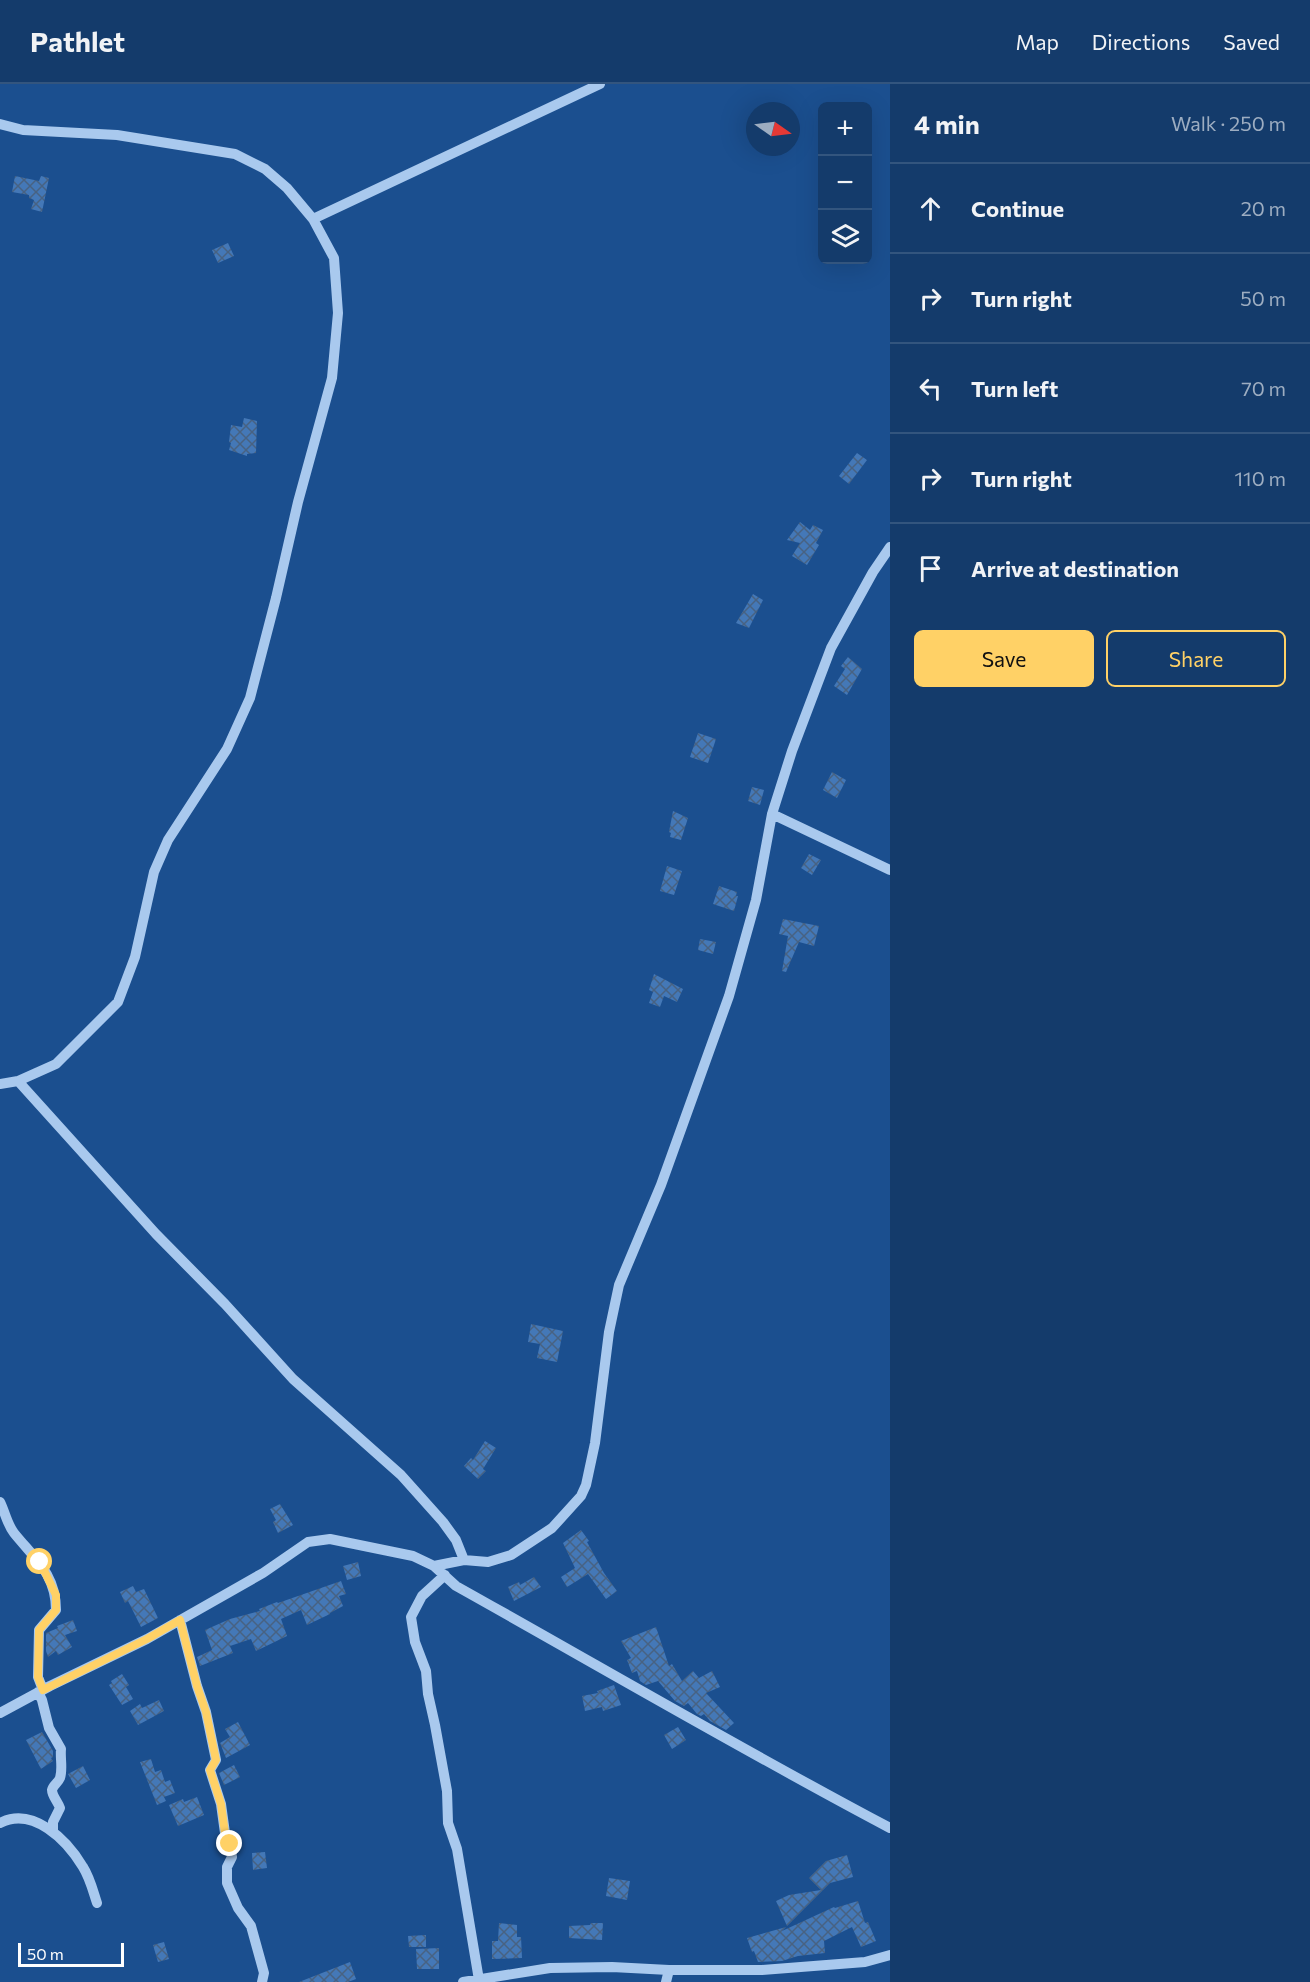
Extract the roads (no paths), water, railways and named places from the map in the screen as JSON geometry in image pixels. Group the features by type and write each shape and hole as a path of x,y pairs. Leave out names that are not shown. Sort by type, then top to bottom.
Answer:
{"street":[{"path":"313,219 600,84"},
{"path":"0,124 23,130 117,135 235,154 265,169 287,188 313,219 334,258 338,313 332,378 298,502 250,698 227,749 163,851 154,873 135,957 118,1002 56,1064 18,1081 0,1084"},
{"path":"434,1566 464,1560 488,1562 511,1555 552,1528 581,1496 586,1485 595,1443 609,1332 619,1285 661,1185 729,996 756,900 772,814 792,751 831,648 873,572 890,547"},
{"path":"772,814 890,870"},
{"path":"18,1081 156,1234 225,1304 293,1379 401,1475 443,1522 456,1540 464,1560"},
{"path":"0,1502 13,1532 40,1562 56,1595 56,1610 39,1630 38,1677 49,1728 61,1749 60,1780 53,1787 52,1792 60,1808 53,1822 53,1832"},
{"path":"0,1713 147,1639 263,1573 308,1542 330,1539 413,1556 434,1566 456,1587 783,1771 890,1828"},
{"path":"445,1575 422,1596 411,1617 415,1642 426,1671 428,1695 447,1791 448,1823 457,1849 479,1980"},
{"path":"180,1620 206,1712 216,1760 210,1770 221,1804 225,1833 232,1857 227,1867 227,1883 238,1908 251,1926 264,1972 262,1982"},
{"path":"0,1823 10,1818 34,1820 53,1832 84,1868 97,1903"},
{"path":"463,1982 550,1968 762,1970 865,1962 890,1955"},
{"path":"666,1982 669,1970"}]}
